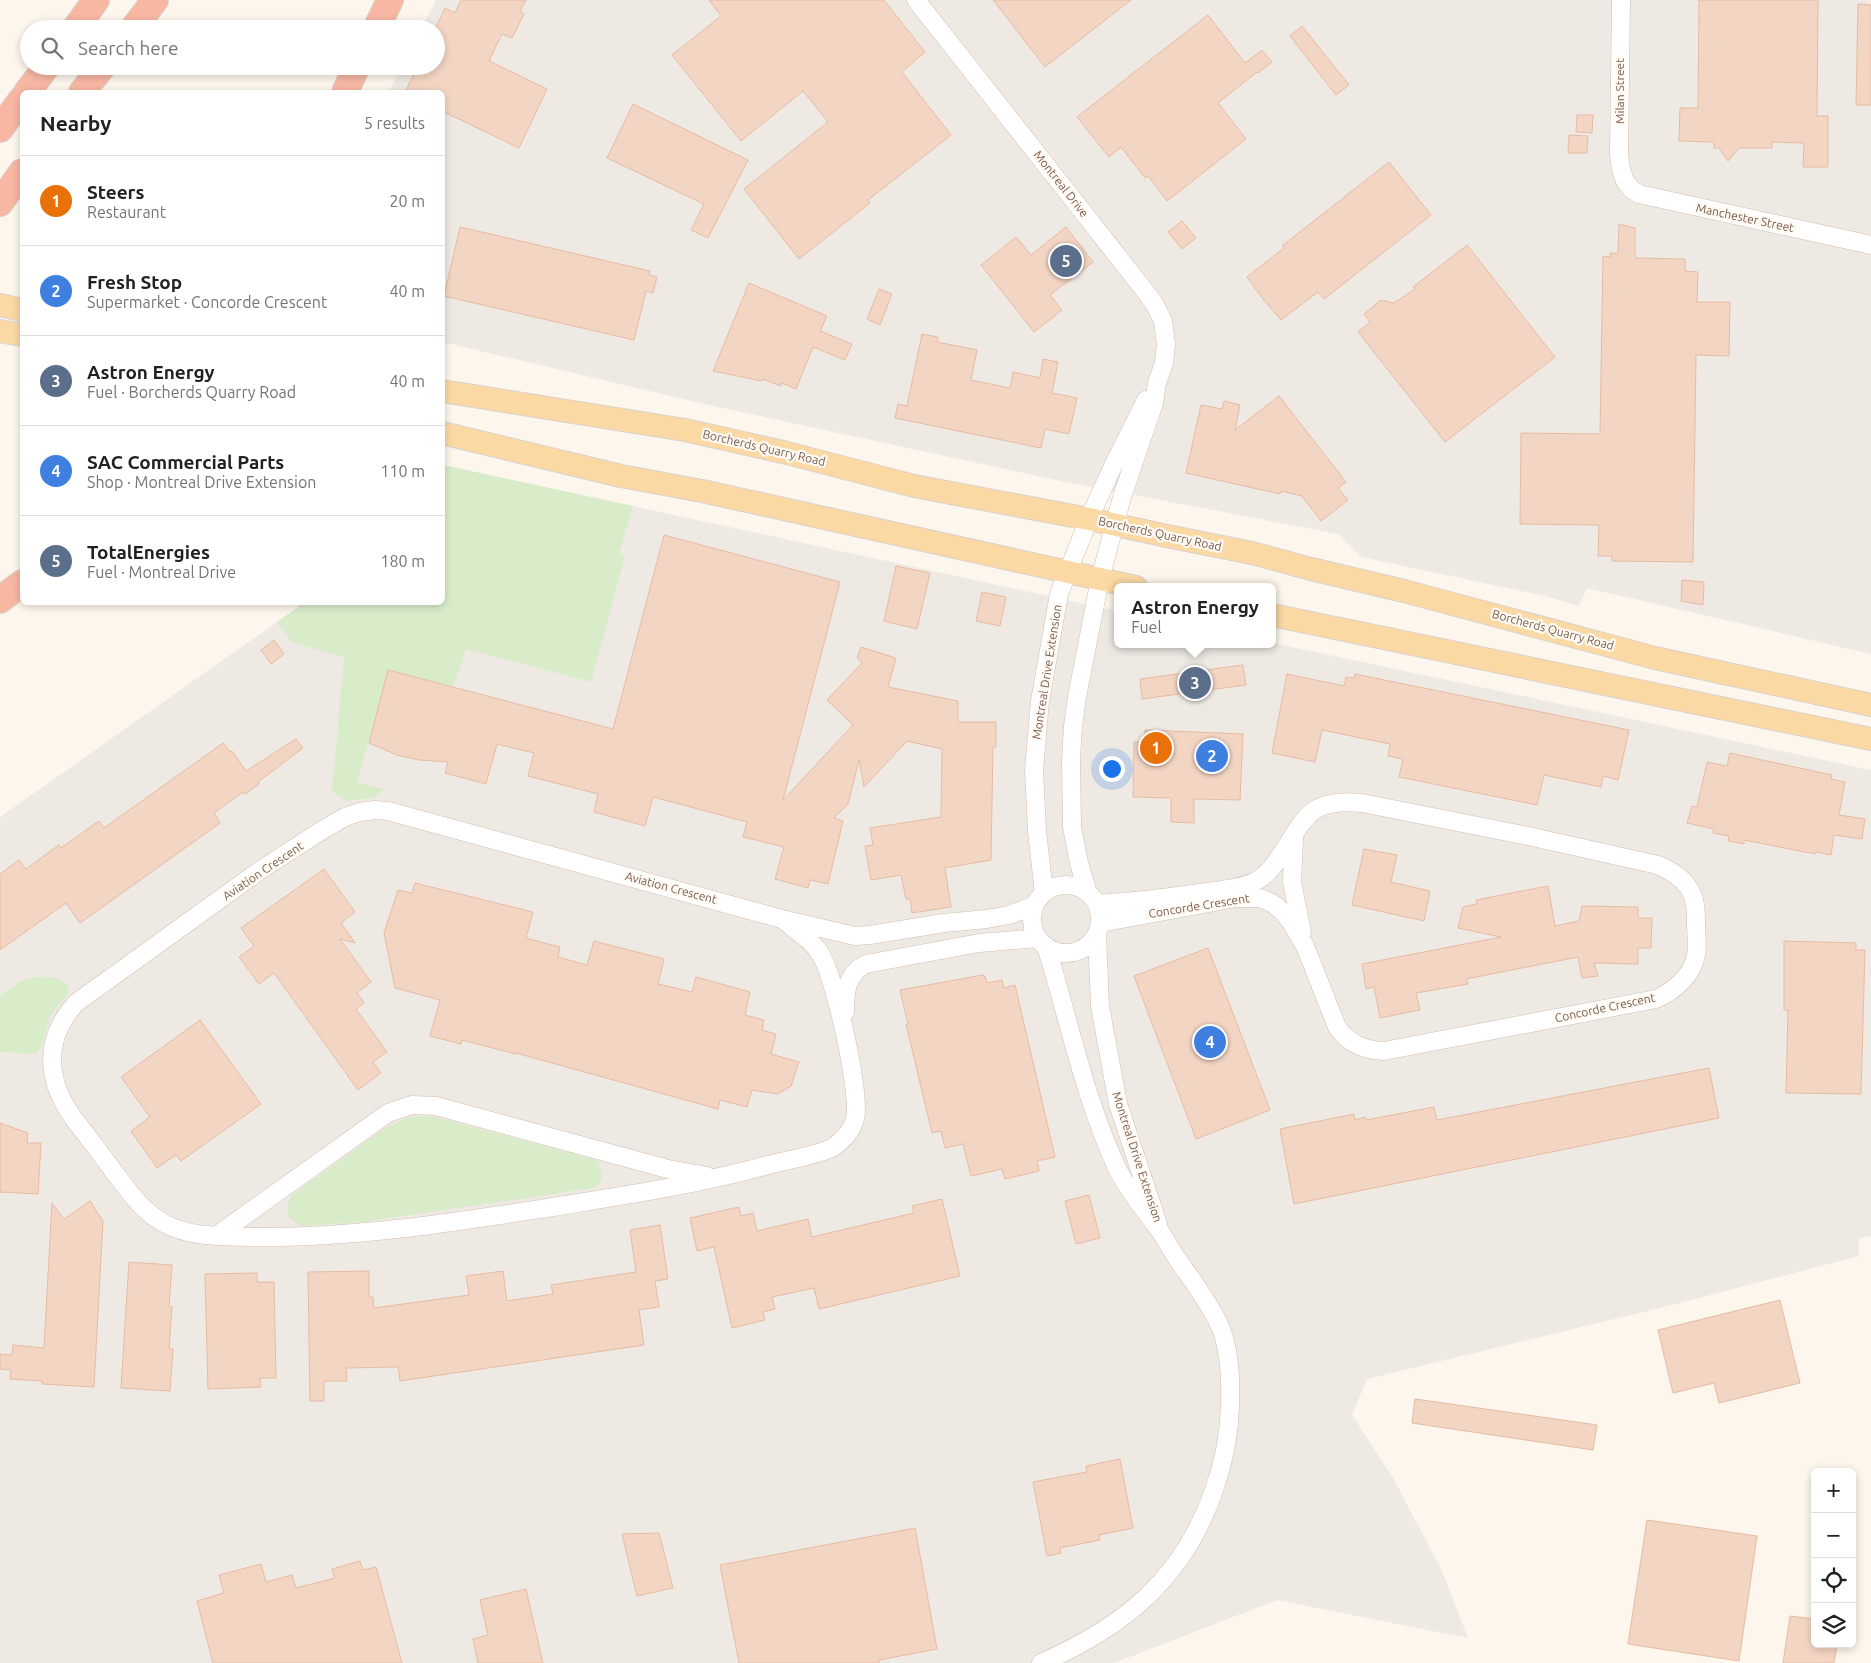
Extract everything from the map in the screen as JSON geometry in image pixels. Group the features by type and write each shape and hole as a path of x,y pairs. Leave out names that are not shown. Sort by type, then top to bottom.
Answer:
{"highway":[{"path":"82,20 96,0"},
{"path":"140,20 155,0"},
{"path":"380,20 390,0"},
{"path":"30,90 41,75"},
{"path":"84,90 96,75"},
{"path":"345,90 352,75"},
{"path":"0,129 20,102"},
{"path":"0,203 20,175"},
{"path":"0,600 20,585"}],"main road":[{"path":"0,305 20,310"},
{"path":"0,331 20,335"},
{"name":"Borcherds Quarry Road","path":"445,391 685,430 787,452 914,486 1089,519 1252,553 1311,569 1404,590 1655,658 1871,705"},
{"path":"445,434 621,476 702,491 1118,583"},
{"path":"1276,616 1871,739"}],"street":[{"name":"Montreal Drive","path":"916,0 1154,303 1163,321 1166,344 1164,363 1154,403 1122,497 1100,579"},
{"name":"Milan Street","path":"1621,0 1619,154 1625,181"},
{"name":"Manchester Street","path":"1625,181 1631,189 1648,197 1871,245"},
{"name":"Montreal Drive","path":"1089,519 1138,415 1158,383"},
{"name":"Montreal Drive Extension","path":"1040,899 1034,770 1040,701 1059,594 1089,519"},
{"path":"1093,898 1080,888 1060,885 1040,899 1033,923 1042,942 1055,951 1075,952 1092,942 1099,928 1093,898 1079,864 1072,827 1071,760 1077,697 1100,579"},
{"name":"Concorde Crescent","path":"1093,898 1175,897 1246,885 1258,880 1268,872 1294,836 1301,822 1319,807 1333,802 1362,803 1528,836 1658,865 1679,876 1688,886 1694,898 1696,953 1689,973 1664,996 1391,1051 1363,1048 1342,1035 1336,1027 1305,946 1291,922 1272,903 1260,898 1236,898 1176,908 1099,928"},
{"name":"Aviation Crescent","path":"782,919 814,945 827,966 844,1030 857,1102 854,1124 841,1142 823,1151 715,1178 615,1197 370,1233 286,1237 216,1236 188,1232 171,1227 153,1217 137,1203 67,1109 54,1083 52,1066 54,1042 59,1025 66,1013 76,1003 259,871 324,829 360,812 388,811 782,919 841,933 864,936 1009,915 1040,899"},
{"name":"Concorde Crescent","path":"1294,836 1292,882 1305,946"},
{"name":"Montreal Drive Extension","path":"1099,928 1100,1006 1118,1104 1160,1232"},
{"name":"Montreal Drive Extension","path":"1041,1663 1069,1651 1094,1637 1126,1615 1166,1579 1182,1557 1198,1531 1222,1468 1228,1440 1231,1392 1229,1365 1224,1342 1220,1326 1212,1310 1160,1232 1142,1209 1118,1170 1104,1140 1042,942"},
{"name":"Aviation Crescent","path":"844,1030 846,991 849,979 857,969 866,964 979,943 1042,942"},
{"name":"Aviation Crescent","path":"216,1236 388,1113 412,1105 436,1106 660,1167 715,1178"}],"shaded area":[{"path":"436,0 1871,0 1871,654 1587,588 1579,606 1545,596 1361,557 1338,534 1061,481 700,403 445,342 445,90 390,90 398,75 445,75 445,20 426,20"},
{"path":"445,465 1114,610 1114,648 1276,648 1276,644 1871,770 1871,1236 1859,1238 1859,1256 1672,1305 1367,1379 1352,1415 1393,1478 1441,1569 1468,1638 1277,1600 1114,1663 0,1663 0,817 301,605 445,605"}],"green space":[{"path":"445,465 633,506 619,554 625,556 591,682 466,649 453,687 388,670 357,782 384,789 373,798 345,801 332,791 344,657 292,642 277,622 301,605 445,605"},
{"path":"34,977 51,977 62,980 68,988 68,994 51,1016 43,1042 36,1054 0,1052 0,996 21,981"},
{"path":"420,1116 435,1117 596,1160 601,1167 602,1178 594,1188 363,1222 302,1226 290,1218 287,1210 291,1196 384,1129 406,1118"}],"building":[{"path":"461,0 526,0 520,11 524,14 512,38 502,34 489,61 547,89 519,148 445,112 445,90 406,90 414,75 445,75 445,20 439,20 445,8 455,13"},
{"path":"709,0 884,0 925,52 902,72 951,135 868,200 870,203 799,259 744,189 828,122 803,91 741,141 672,55 721,16"},
{"path":"993,0 1131,0 1045,67"},
{"path":"1699,0 1818,0 1817,116 1828,116 1828,167 1803,167 1804,143 1772,142 1772,148 1739,148 1728,161 1719,148 1714,148 1714,142 1679,141 1680,108 1698,108"},
{"path":"1858,4 1871,5 1871,105 1856,105"},
{"path":"1208,15 1245,63 1262,50 1272,62 1218,103 1246,139 1167,201 1148,176 1145,178 1121,147 1109,157 1077,117"},
{"path":"1302,26 1349,85 1336,95 1290,36"},
{"path":"633,104 748,160 708,238 691,230 704,204 607,158"},
{"path":"1577,115 1593,115 1592,133 1576,132"},
{"path":"1569,135 1588,136 1587,153 1568,153"},
{"path":"1389,162 1431,215 1324,299 1318,292 1281,320 1247,277 1284,248 1282,246"},
{"path":"1182,221 1196,238 1182,249 1168,232"},
{"path":"1619,224 1635,228 1635,258 1685,259 1685,271 1698,272 1697,302 1730,302 1729,356 1696,355 1693,562 1612,561 1612,556 1598,556 1599,525 1520,524 1521,433 1600,434 1603,256 1610,257 1610,253 1618,254"},
{"path":"460,227 650,271 649,275 657,277 653,293 646,291 634,340 445,296"},
{"path":"1066,227 1093,262 1050,295 1062,310 1034,332 981,265 1016,237 1031,255"},
{"path":"1467,245 1555,357 1445,442 1358,332 1370,322 1364,314 1381,300 1394,303 1415,289 1413,287"},
{"path":"749,283 827,316 820,331 852,344 845,360 813,347 796,389 782,383 781,386 763,379 762,381 713,371"},
{"path":"879,289 892,294 880,325 867,319"},
{"path":"922,334 938,337 937,342 977,350 971,380 1010,388 1013,372 1040,378 1043,359 1058,362 1052,393 1077,398 1069,434 1045,429 1041,448 895,418 898,404 907,406"},
{"path":"1279,396 1346,482 1338,488 1348,500 1321,521 1302,496 1281,491 1280,494 1186,473 1201,405 1222,409 1224,401 1240,405 1235,430"},
{"path":"664,535 840,582 783,800 853,725 827,700 862,663 857,658 861,647 896,658 888,687 958,701 958,722 996,722 996,747 993,747 991,860 945,868 951,907 912,913 910,899 906,899 901,875 871,880 865,846 873,845 870,828 941,817 942,749 907,741 864,787 859,760 848,804 834,818 843,821 828,884 810,880 808,888 775,879 784,847 743,837 747,822 653,797 645,826 594,812 598,794 528,776 534,753 497,744 486,784 445,773 448,762 419,760 397,755 369,743 388,670 613,729"},
{"path":"896,566 930,573 917,629 884,621"},
{"path":"1682,580 1704,582 1703,605 1681,601"},
{"path":"982,592 1006,597 1000,626 976,621"},
{"path":"274,640 284,654 271,664 261,650"},
{"path":"1243,665 1246,685 1142,699 1140,679"},
{"path":"1287,674 1344,686 1346,677 1354,678 1355,674 1629,730 1618,780 1603,776 1601,787 1544,775 1537,805 1399,777 1403,759 1388,756 1390,744 1322,730 1315,762 1272,753"},
{"path":"1145,730 1243,734 1240,800 1194,799 1194,823 1171,822 1171,798 1133,797 1134,742 1145,742"},
{"path":"296,739 303,748 258,782 259,784 245,794 243,792 214,813 220,823 80,923 66,903 0,950 0,874 19,860 26,869 59,845 61,848 99,821 104,828 223,743 230,752 232,751 246,771"},
{"path":"1730,753 1832,775 1831,779 1845,782 1839,815 1865,819 1862,839 1834,835 1831,855 1816,852 1815,854 1744,840 1744,844 1728,841 1729,836 1713,833 1714,829 1687,823 1692,806 1697,807 1707,762 1727,766"},
{"path":"1364,849 1397,855 1391,882 1430,891 1424,921 1352,905"},
{"path":"324,869 355,912 341,923 355,943 340,939 371,982 357,993 364,1003 356,1009 387,1052 373,1062 381,1073 358,1090 274,973 259,984 239,957 254,946 241,928"},
{"path":"415,883 533,912 526,938 560,947 558,957 587,965 594,941 664,959 658,984 692,992 696,977 750,992 745,1015 764,1020 762,1030 776,1034 771,1054 799,1062 791,1086 778,1094 752,1090 747,1107 720,1100 718,1109 516,1053 462,1040 461,1044 430,1036 440,1000 395,988 384,933 398,890 412,893"},
{"path":"1548,886 1555,926 1579,921 1582,906 1638,907 1638,918 1652,918 1651,948 1638,948 1638,964 1594,963 1598,976 1582,978 1578,957 1466,979 1468,984 1416,993 1420,1010 1380,1018 1374,987 1366,989 1362,964 1501,937 1458,928 1463,907 1477,904 1476,900"},
{"path":"1784,941 1856,943 1856,950 1865,950 1861,1094 1786,1093 1788,1010 1784,1010"},
{"path":"1208,948 1270,1110 1196,1139 1134,976"},
{"path":"983,975 987,983 1002,980 1004,988 1015,985 1055,1157 1037,1161 1039,1171 1005,1179 1002,1169 971,1176 963,1144 945,1148 941,1131 932,1133 906,1024 908,1024 900,990"},
{"path":"200,1020 261,1104 181,1161 176,1155 157,1168 131,1131 150,1117 121,1077"},
{"path":"1709,1068 1719,1118 1294,1204 1280,1129 1354,1114 1355,1120 1365,1117 1366,1120 1434,1107 1437,1120"},
{"path":"0,1123 28,1133 27,1143 41,1143 38,1194 0,1192"},
{"path":"1089,1195 1100,1238 1076,1244 1065,1201"},
{"path":"942,1199 960,1276 819,1309 814,1288 772,1297 775,1309 763,1312 765,1320 732,1328 714,1247 697,1251 690,1218 739,1207 741,1216 753,1213 757,1231 808,1219 812,1237 914,1213 912,1206"},
{"path":"90,1201 103,1221 94,1387 42,1384 42,1381 10,1379 11,1370 0,1369 0,1354 12,1355 13,1345 44,1348 52,1203 64,1219"},
{"path":"660,1225 668,1279 655,1281 659,1307 639,1310 644,1345 400,1381 398,1367 346,1368 347,1381 324,1381 324,1401 310,1401 308,1272 369,1271 369,1297 373,1297 374,1308 469,1295 466,1276 503,1271 507,1301 553,1294 551,1285 636,1272 630,1230"},
{"path":"129,1262 172,1265 169,1306 172,1307 169,1349 173,1349 170,1391 121,1388"},
{"path":"257,1273 257,1282 274,1282 276,1378 260,1378 261,1387 208,1389 205,1274"},
{"path":"1780,1300 1800,1383 1719,1403 1714,1383 1673,1393 1658,1330"},
{"path":"1415,1399 1597,1425 1593,1450 1412,1423"},
{"path":"1120,1459 1133,1528 1099,1535 1100,1540 1060,1548 1061,1553 1047,1556 1033,1482 1087,1472 1086,1466"},
{"path":"1647,1520 1757,1536 1739,1661 1628,1644"},
{"path":"915,1528 937,1649 879,1660 879,1663 739,1663 720,1565"},
{"path":"659,1533 673,1588 637,1596 622,1534"},
{"path":"360,1561 363,1570 376,1567 402,1663 213,1663 197,1601 224,1593 219,1575 261,1564 266,1582 292,1575 296,1588 335,1578 332,1569"},
{"path":"526,1589 543,1663 478,1663 473,1639 488,1635 480,1600"},
{"path":"1790,1616 1811,1619 1811,1648 1836,1648 1834,1663 1783,1663"}],"place":[{"name":"TotalEnergies","path":"1066,261"},
{"name":"Astron Energy","path":"1195,683"},
{"name":"Steers","path":"1156,748"},
{"name":"Fresh Stop","path":"1212,756"},
{"name":"SAC Commercial Parts","path":"1210,1042"}]}
